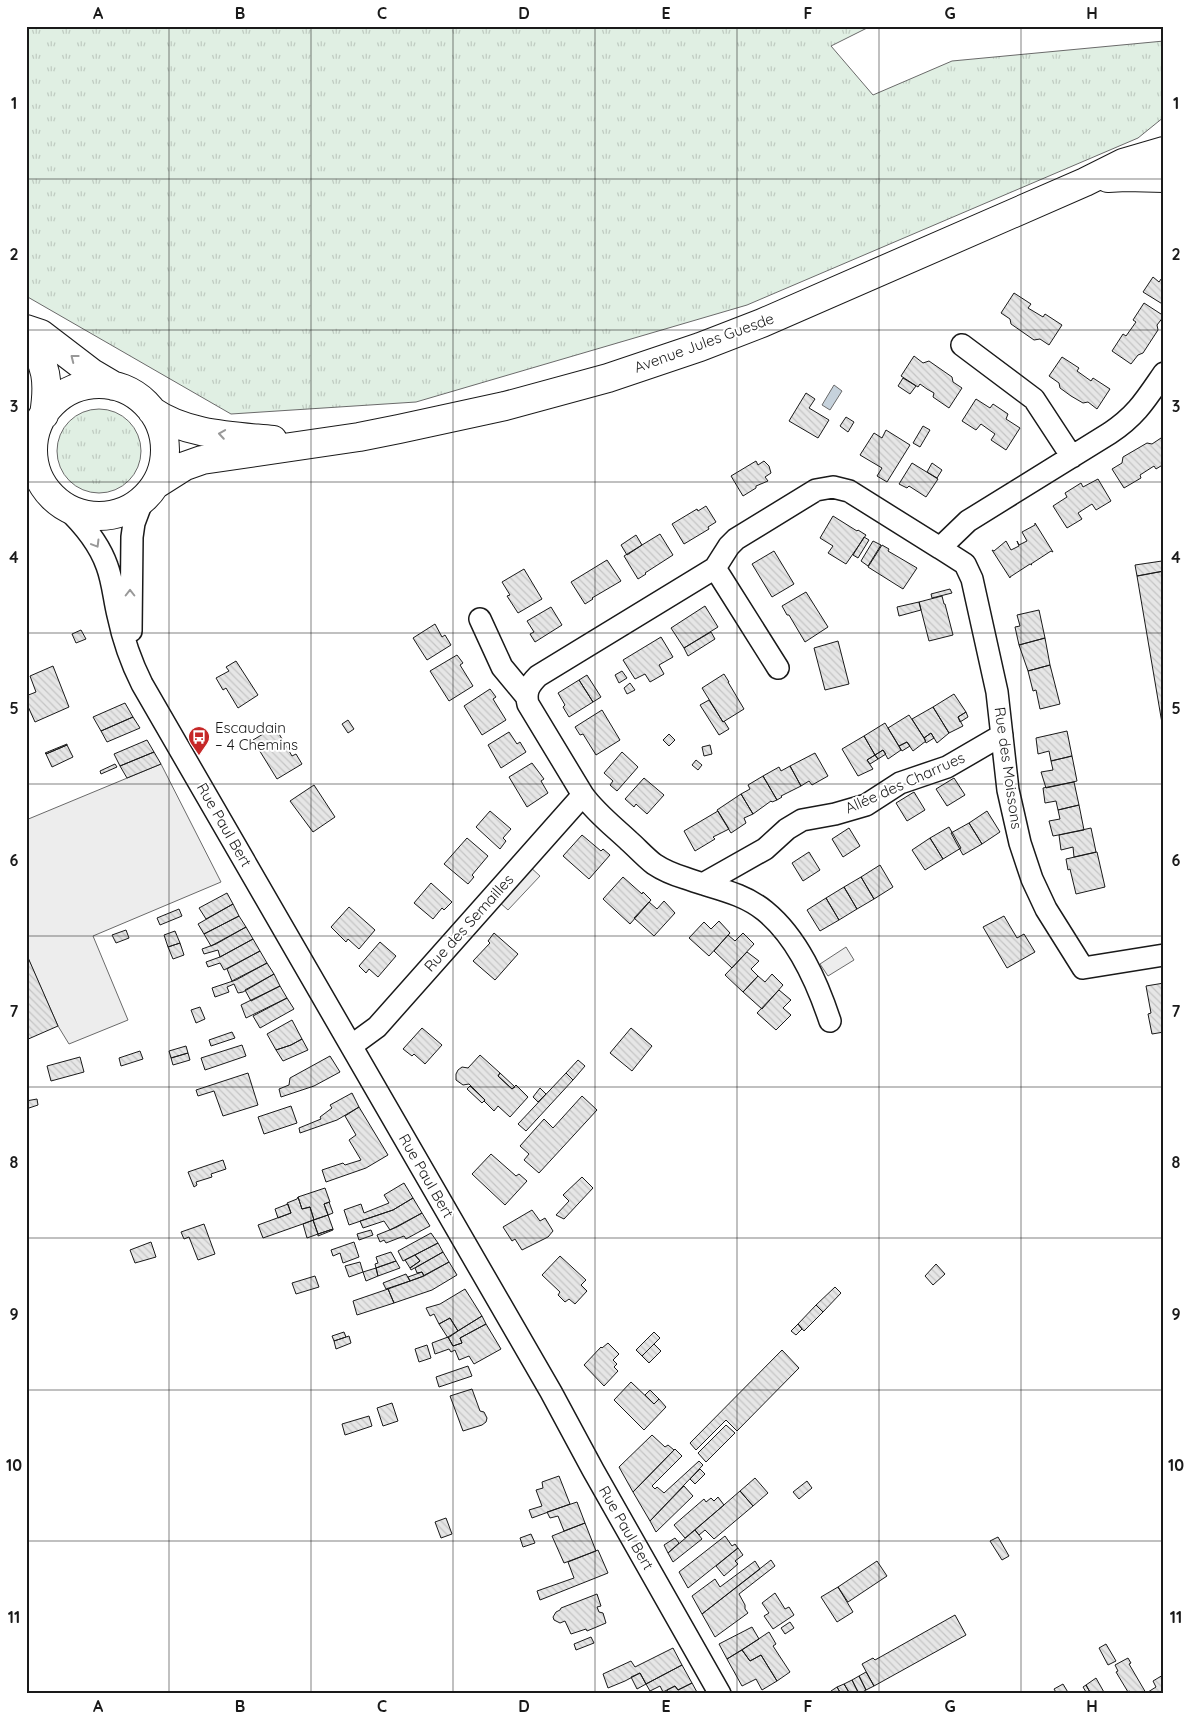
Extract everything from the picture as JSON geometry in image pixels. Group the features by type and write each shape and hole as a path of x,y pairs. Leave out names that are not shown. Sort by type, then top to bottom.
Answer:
{"main road":[{"name":"Avenue Jules Guesde","path":"149,492 185,466 202,460 359,437 465,415 554,393 634,370 762,323 1085,182 1123,163 1164,151"},
{"name":"Avenue Jules Guesde","path":"1085,182 1117,177 1164,178"},
{"path":"26,329 41,334 92,373 114,386 135,395 152,411 162,430 165,451 161,472 149,492 124,511 109,515 87,515 60,502 26,491"},
{"path":"26,337 37,351 45,370 48,388 35,432 34,450 37,473 44,486 60,502"},
{"path":"35,432 53,404 71,391 92,385 114,386"},
{"name":"Avenue Jules Guesde","path":"152,411 169,422 190,428 242,437 305,444"}],"street":[{"path":"962,345 1034,399 1072,457"},
{"path":"526,696 528,689 538,676 715,568 729,546 744,533 816,490 833,487 849,491 940,548 968,521 1110,434 1130,419 1139,410 1164,373"},
{"name":"Rue Paul Bert","path":"131,659 132,537 134,523 149,492"},
{"name":"Rue Paul Bert","path":"60,502 85,528 104,559 110,576 123,637 142,684 551,1392 720,1694"},
{"name":"Rue des Moissons","path":"940,548 960,560 969,571 997,692 1011,808 1025,861 1046,909 1083,968 1164,955"},
{"path":"715,568 778,668"},
{"path":"480,619 502,667 526,696 532,712 583,795 596,811 659,866 685,878 746,898 765,911 790,938 806,965 830,1021"},
{"name":"Allée des Charrues","path":"703,884 761,852 787,829 802,820 835,814 866,805 900,783 947,767 1002,735"},
{"name":"Rue des Semailles","path":"351,1046 377,1027 583,795"}],"green space":[{"path":"26,26 871,26 831,46 873,95 952,61 1164,41 1164,117 1138,138 747,305 416,402 231,414 26,296"},
{"path":"99,409 115,412 129,421 138,435 141,451 138,467 129,481 115,490 99,493 83,490 69,481 60,467 57,451 60,435 69,421 83,412"}],"shaded area":[{"path":"834,385 842,391 830,410 822,405"},
{"path":"161,764 221,882 93,936 128,1020 69,1044 58,1026 26,954 26,820"},
{"path":"529,866 540,876 508,910 498,901"},
{"path":"846,947 854,960 828,976 820,964"}],"building":[{"path":"1164,275 1164,305 1143,292 1153,277 1159,282"},
{"path":"1014,293 1031,304 1028,308 1043,317 1045,314 1062,325 1049,345 1040,339 1034,340 1011,324 1010,319 1001,313"},
{"path":"1144,303 1164,316 1157,325 1158,330 1143,353 1138,355 1131,364 1112,351 1123,334 1126,336 1136,322 1133,320"},
{"path":"914,356 923,363 929,361 952,377 953,382 962,388 949,408 933,397 934,393 920,384 918,387 901,376"},
{"path":"1062,357 1079,368 1077,371 1091,381 1093,378 1110,389 1097,409 1088,402 1083,403 1071,396 1060,388 1059,383 1049,376"},
{"path":"903,378 916,386 910,394 898,386"},
{"path":"806,393 815,399 809,408 829,420 818,438 789,421"},
{"path":"976,399 990,408 993,404 1008,414 1006,419 1020,428 1006,450 991,440 995,434 981,424 976,430 962,421"},
{"path":"846,417 854,422 848,432 840,426"},
{"path":"923,426 930,430 920,447 913,443"},
{"path":"886,430 910,445 887,482 877,476 882,468 860,455 874,433 882,438"},
{"path":"1161,438 1164,442 1164,464 1156,469 1154,466 1140,475 1141,478 1124,488 1112,469 1122,463 1123,457 1147,443 1152,444"},
{"path":"756,461 758,465 764,461 769,466 771,473 765,477 768,481 756,486 756,488 743,496 731,476"},
{"path":"912,463 938,479 926,497 909,486 907,488 899,484"},
{"path":"932,463 942,470 937,478 927,472"},
{"path":"1098,479 1111,501 1096,510 1092,504 1078,513 1082,519 1067,528 1053,506 1067,497 1065,493 1081,483 1083,487"},
{"path":"706,506 716,522 708,527 709,529 684,544 672,524 697,509 698,511"},
{"path":"833,516 866,535 846,564 828,553 833,546 820,538"},
{"path":"1035,523 1053,552 1051,551 1010,578 992,550 994,551 1006,541 1011,550 1019,546 1017,541 1019,545 1027,541 1022,532 1035,525"},
{"path":"660,534 673,555 638,579 624,556"},
{"path":"636,535 642,545 627,555 621,545"},
{"path":"864,537 869,540 858,558 853,555"},
{"path":"873,541 881,545 868,566 861,561"},
{"path":"882,545 889,549 888,551 917,568 903,589 868,567"},
{"path":"774,551 794,584 772,597 752,564"},
{"path":"607,560 621,581 585,604 571,582"},
{"path":"1162,561 1164,571 1137,576 1135,565"},
{"path":"524,569 542,599 518,613 507,596 510,595 502,582"},
{"path":"1164,571 1164,735 1137,576"},
{"path":"950,589 952,593 932,598 931,594"},
{"path":"806,592 828,627 805,642 782,606"},
{"path":"942,596 953,635 929,641 919,602"},
{"path":"919,602 921,610 899,616 897,607"},
{"path":"705,606 718,627 684,648 671,628"},
{"path":"551,607 562,625 535,642 530,634 534,632 527,621"},
{"path":"1039,610 1045,638 1019,645 1015,627 1020,626 1017,615"},
{"path":"435,624 442,637 445,635 451,645 427,660 413,638"},
{"path":"81,630 86,639 76,643 72,634"},
{"path":"711,632 715,639 688,656 684,648"},
{"path":"661,637 673,657 659,665 664,674 650,682 645,674 635,679 623,660"},
{"path":"1045,638 1050,665 1028,671 1019,645"},
{"path":"838,641 849,684 825,690 814,648"},
{"path":"457,655 463,663 460,665 473,686 449,701 430,671"},
{"path":"236,661 258,695 238,708 226,688 223,690 216,678 229,671 226,667"},
{"path":"1050,665 1060,704 1040,709 1036,690 1033,691 1028,671"},
{"path":"53,666 69,707 35,722 26,702 26,696 36,692 30,676"},
{"path":"622,671 627,678 619,683 615,675"},
{"path":"724,674 744,709 723,722 702,688"},
{"path":"587,675 601,697 593,702 579,680"},
{"path":"579,680 593,702 569,717 558,693"},
{"path":"630,683 635,690 627,694 624,688"},
{"path":"490,689 496,697 493,699 506,720 482,735 464,706"},
{"path":"954,694 966,712 958,717 963,726 949,733 933,707"},
{"path":"709,700 729,729 719,735 700,705"},
{"path":"125,703 133,717 101,731 93,717"},
{"path":"933,707 949,733 937,743 931,733 924,738 912,719"},
{"path":"602,710 620,740 596,755 583,734 580,735 575,727"},
{"path":"966,712 968,717 960,722 958,717"},
{"path":"909,715 926,741 913,751 907,742 899,746 888,728"},
{"path":"133,717 140,728 107,742 101,731"},
{"path":"348,720 354,729 348,733 342,724"},
{"path":"885,723 901,750 888,759 883,750 875,755 864,736"},
{"path":"275,727 292,756 296,754 302,764 277,779 253,740"},
{"path":"1067,731 1072,756 1051,761 1049,751 1038,754 1036,738"},
{"path":"509,732 517,744 520,742 526,752 501,768 488,745"},
{"path":"931,733 934,738 926,743 924,738"},
{"path":"669,734 675,740 669,746 663,740"},
{"path":"864,736 875,755 867,760 873,769 858,776 842,749"},
{"path":"147,740 154,752 120,766 114,754"},
{"path":"907,742 910,746 902,751 899,746"},
{"path":"67,744 46,754 45,753"},
{"path":"67,745 73,757 52,767 46,754"},
{"path":"710,745 712,754 704,756 702,747"},
{"path":"883,750 886,754 878,759 875,755"},
{"path":"154,752 161,764 127,778 120,766"},
{"path":"622,752 638,767 617,791 610,785 613,781 604,773"},
{"path":"815,753 828,776 812,785 809,781 801,786 790,766"},
{"path":"875,755 878,759 870,764 867,760"},
{"path":"1072,756 1077,781 1046,788 1041,772 1053,770 1051,761"},
{"path":"696,760 702,765 698,770 692,765"},
{"path":"532,763 544,779 541,781 548,793 527,807 509,777"},
{"path":"115,764 117,767 101,774 100,771"},
{"path":"790,766 801,786 777,800 763,776 779,767 781,771"},
{"path":"763,776 777,800 771,801 753,814 741,794 750,789 748,785"},
{"path":"644,778 664,795 647,814 636,804 634,807 625,799"},
{"path":"954,778 965,795 947,806 936,789"},
{"path":"1074,782 1079,805 1058,810 1056,801 1045,803 1043,788"},
{"path":"314,785 335,817 313,832 290,801"},
{"path":"914,792 925,810 907,821 896,803"},
{"path":"741,794 753,814 744,818 746,823 731,833 717,810"},
{"path":"1079,805 1084,830 1053,836 1049,821 1060,819 1058,810"},
{"path":"490,811 511,829 503,838 506,841 500,849 476,827"},
{"path":"718,811 729,829 713,837 715,839 695,851 684,831"},
{"path":"987,811 1000,832 982,844 969,823"},
{"path":"969,823 982,844 963,855 951,833"},
{"path":"949,827 961,848 943,859 930,838"},
{"path":"849,828 860,846 843,857 832,839"},
{"path":"1091,828 1096,852 1074,857 1073,847 1061,850 1059,835"},
{"path":"582,835 601,851 603,849 610,855 589,879 563,856"},
{"path":"467,838 488,856 472,875 474,877 468,884 444,864"},
{"path":"930,838 943,859 925,870 912,850"},
{"path":"809,852 820,870 803,881 792,863"},
{"path":"1097,852 1105,887 1076,894 1066,859"},
{"path":"880,865 893,887 874,899 861,877"},
{"path":"623,877 651,900 630,924 603,899"},
{"path":"861,877 874,899 857,909 844,887"},
{"path":"431,883 452,902 444,910 442,908 433,919 414,903"},
{"path":"844,887 857,909 839,920 826,898"},
{"path":"227,893 233,904 206,919 199,908"},
{"path":"826,898 839,920 820,931 807,910"},
{"path":"664,901 675,913 654,936 634,918 649,902 657,909"},
{"path":"233,904 239,916 204,934 198,924"},
{"path":"349,907 375,930 359,949 348,939 346,942 331,927"},
{"path":"179,909 182,916 160,925 157,918"},
{"path":"239,916 246,927 211,946 204,934"},
{"path":"1004,916 1017,938 1024,934 1035,952 1007,968 983,927"},
{"path":"719,921 730,933 709,956 689,938 704,922 711,929"},
{"path":"246,927 253,939 220,957 218,950 204,954 202,949 216,944"},
{"path":"126,930 129,938 116,943 112,935"},
{"path":"175,931 180,943 168,947 164,935"},
{"path":"494,933 518,954 495,980 473,961 490,943 488,941"},
{"path":"743,933 754,944 732,968 714,951 728,935 735,941"},
{"path":"253,939 260,951 224,970 220,963 208,967 206,962 220,957"},
{"path":"380,942 396,956 378,977 369,969 366,973 359,966"},
{"path":"180,943 184,955 173,959 168,947"},
{"path":"260,951 267,963 232,981 227,969"},
{"path":"747,952 759,961 751,969 758,976 743,992 725,975"},
{"path":"26,953 58,1026 26,1040"},
{"path":"267,963 274,974 243,992 238,993 234,984 227,987 229,992 215,997 212,988 236,980"},
{"path":"274,974 280,986 251,1001 245,990"},
{"path":"772,974 783,985 762,1009 743,992 758,976 765,982"},
{"path":"1164,983 1164,1032 1152,1034 1148,1014 1151,1013 1146,986"},
{"path":"280,986 287,998 246,1018 241,1005"},
{"path":"779,990 791,1000 783,1008 791,1015 776,1030 757,1013"},
{"path":"287,998 294,1009 260,1028 253,1016"},
{"path":"200,1007 205,1019 196,1023 191,1010"},
{"path":"292,1020 302,1039 276,1050 267,1034"},
{"path":"422,1028 442,1045 425,1064 414,1054 412,1056 403,1049"},
{"path":"631,1028 652,1046 632,1071 610,1053"},
{"path":"232,1032 235,1038 211,1046 209,1040"},
{"path":"302,1039 308,1050 283,1061 276,1050"},
{"path":"242,1045 246,1056 205,1070 201,1058"},
{"path":"186,1046 188,1053 171,1058 169,1051"},
{"path":"140,1051 143,1059 121,1066 119,1058"},
{"path":"188,1053 190,1060 173,1065 171,1058"},
{"path":"480,1055 500,1073 498,1076 512,1089 516,1085 528,1097 510,1117 498,1106 494,1111 469,1084 463,1085 456,1080 458,1070 462,1067 468,1068"},
{"path":"330,1056 340,1072 314,1086 281,1097 279,1089 289,1085 290,1078"},
{"path":"80,1057 84,1072 51,1081 47,1066"},
{"path":"578,1060 585,1066 573,1080 566,1073"},
{"path":"248,1073 258,1105 223,1116 214,1091 198,1096 196,1090"},
{"path":"500,1073 515,1087 512,1089 498,1076"},
{"path":"566,1073 573,1080 526,1131 518,1124"},
{"path":"470,1086 485,1100 482,1103 467,1089"},
{"path":"540,1088 546,1094 538,1102 533,1097"},
{"path":"352,1093 359,1107 337,1120 300,1133 299,1128 321,1119 320,1117 332,1108 330,1105"},
{"path":"582,1096 597,1110 539,1173 524,1160 529,1154 520,1146 544,1119 553,1128"},
{"path":"37,1099 38,1105 26,1109 26,1101"},
{"path":"291,1106 297,1123 264,1134 258,1117"},
{"path":"359,1107 388,1155 366,1168 326,1182 322,1170 343,1163 345,1165 361,1160 349,1140 356,1135 345,1116"},
{"path":"491,1154 516,1176 519,1174 527,1181 505,1205 472,1174"},
{"path":"223,1160 226,1169 211,1174 212,1177 196,1182 197,1185 194,1187 188,1172"},
{"path":"582,1177 593,1188 564,1219 556,1215 569,1201 563,1195"},
{"path":"404,1183 413,1198 393,1210 349,1225 344,1210 361,1204 364,1213 389,1203 384,1195"},
{"path":"325,1188 330,1202 324,1204 328,1215 314,1220 310,1207 302,1209 298,1197"},
{"path":"298,1197 302,1209 310,1207 314,1220 263,1238 258,1225 291,1213 287,1203"},
{"path":"413,1198 422,1213 390,1230 384,1221 363,1228 360,1221 393,1210"},
{"path":"329,1202 333,1213 328,1215 324,1204"},
{"path":"288,1204 291,1213 278,1218 275,1209"},
{"path":"532,1210 540,1221 545,1218 553,1231 548,1237 522,1250 515,1239 512,1241 503,1227"},
{"path":"422,1213 430,1226 406,1239 404,1236 386,1243 384,1240 380,1242 377,1235 397,1227"},
{"path":"328,1215 333,1229 318,1234 313,1220"},
{"path":"313,1220 318,1234 307,1238 303,1224"},
{"path":"204,1224 215,1254 198,1260 189,1237 184,1239 181,1232"},
{"path":"333,1230 318,1236 318,1234"},
{"path":"371,1230 373,1235 359,1240 357,1234"},
{"path":"431,1233 438,1243 403,1261 398,1251"},
{"path":"151,1242 156,1257 135,1263 130,1250"},
{"path":"354,1242 359,1257 343,1263 340,1253 333,1256 331,1250"},
{"path":"438,1243 443,1252 411,1270 410,1268 420,1261 415,1255"},
{"path":"391,1252 396,1261 376,1268 375,1264 378,1263 376,1257"},
{"path":"443,1252 449,1262 424,1276 422,1272 417,1273 415,1268"},
{"path":"415,1255 420,1261 410,1268 405,1260"},
{"path":"560,1256 586,1280 581,1285 587,1291 575,1304 569,1299 565,1302 558,1295 560,1292 542,1275"},
{"path":"396,1261 400,1268 378,1276 376,1268"},
{"path":"360,1262 363,1272 349,1277 345,1266"},
{"path":"449,1262 457,1275 432,1290 394,1303 388,1289 421,1277"},
{"path":"936,1264 945,1274 933,1285 925,1276"},
{"path":"376,1268 378,1276 366,1281 363,1272"},
{"path":"422,1272 424,1276 410,1281 408,1277"},
{"path":"406,1274 410,1281 386,1289 383,1283"},
{"path":"315,1276 319,1287 296,1294 292,1283"},
{"path":"835,1287 841,1293 823,1312 816,1305"},
{"path":"388,1289 394,1303 357,1315 353,1301"},
{"path":"465,1289 482,1316 458,1331 450,1318 439,1324 434,1314 430,1316 426,1308 440,1304"},
{"path":"816,1305 823,1312 804,1331 798,1324"},
{"path":"482,1316 486,1324 460,1338 462,1343 453,1346 448,1337"},
{"path":"450,1318 458,1331 448,1338 439,1324"},
{"path":"486,1324 501,1349 474,1364 469,1356 459,1360 455,1350 451,1352 449,1349 435,1354 432,1343 448,1337 453,1346 462,1343 460,1338"},
{"path":"798,1324 802,1329 796,1335 791,1331"},
{"path":"344,1332 346,1337 334,1341 332,1336"},
{"path":"654,1332 660,1338 642,1356 636,1350"},
{"path":"349,1336 351,1343 336,1349 334,1341"},
{"path":"608,1343 619,1354 613,1360 617,1364 614,1367 618,1371 604,1386 584,1365 601,1347"},
{"path":"654,1344 661,1351 649,1363 642,1356"},
{"path":"427,1345 431,1358 419,1362 415,1349"},
{"path":"782,1350 799,1368 737,1431 726,1420 696,1450 690,1443"},
{"path":"468,1366 472,1376 439,1387 436,1377"},
{"path":"631,1382 654,1404 659,1399 666,1407 644,1430 614,1400"},
{"path":"472,1389 480,1411 484,1412 487,1418 486,1422 482,1425 463,1431 450,1396"},
{"path":"650,1390 659,1399 654,1404 645,1395"},
{"path":"392,1403 398,1421 383,1426 377,1408"},
{"path":"369,1416 372,1426 345,1435 342,1424"},
{"path":"726,1425 735,1433 706,1462 698,1453"},
{"path":"652,1435 665,1447 668,1445 674,1450 633,1492 619,1467"},
{"path":"675,1449 682,1456 652,1486 655,1489 657,1487 664,1493 699,1461 703,1465 650,1521 633,1492"},
{"path":"700,1469 705,1474 695,1484 690,1479"},
{"path":"559,1476 570,1504 532,1518 529,1510 542,1506 536,1490 543,1488 542,1482"},
{"path":"755,1478 768,1493 753,1506 740,1491"},
{"path":"807,1481 812,1488 799,1499 793,1492"},
{"path":"684,1486 693,1496 656,1532 650,1521"},
{"path":"740,1491 753,1506 714,1539 705,1530 699,1535 695,1530"},
{"path":"718,1497 724,1505 685,1538 674,1525 704,1499 706,1502 711,1498 714,1501"},
{"path":"577,1502 585,1523 564,1531 558,1516 550,1518 547,1512"},
{"path":"446,1518 452,1534 441,1538 435,1522"},
{"path":"585,1523 596,1551 564,1563 552,1536"},
{"path":"695,1530 702,1539 673,1562 668,1553"},
{"path":"531,1534 535,1543 523,1547 520,1538"},
{"path":"725,1536 732,1546 735,1544 738,1548 688,1588 679,1572"},
{"path":"998,1537 1009,1556 1002,1560 990,1541"},
{"path":"675,1538 679,1543 668,1553 664,1545"},
{"path":"738,1548 743,1555 735,1561 738,1564 724,1576 716,1566"},
{"path":"598,1550 608,1573 540,1600 537,1591 574,1578 568,1562"},
{"path":"771,1560 775,1566 739,1594 748,1613 715,1637 702,1614"},
{"path":"755,1561 760,1569 702,1614 692,1596 715,1579 720,1587"},
{"path":"877,1561 887,1576 848,1602 838,1587"},
{"path":"838,1587 853,1612 837,1622 821,1597"},
{"path":"775,1593 785,1609 789,1607 794,1615 773,1629 764,1616 769,1613 762,1603"},
{"path":"597,1594 601,1606 597,1607 599,1612 603,1613 606,1623 587,1631 586,1629 571,1634 565,1621 560,1623 554,1620 553,1617 561,1608"},
{"path":"955,1615 966,1635 874,1686 862,1664 873,1658 875,1660"},
{"path":"790,1622 794,1628 785,1634 781,1628"},
{"path":"752,1627 759,1639 727,1659 719,1644"},
{"path":"769,1632 776,1644 773,1646 790,1672 777,1681 761,1655 750,1661 742,1650"},
{"path":"591,1637 594,1643 576,1650 574,1644"},
{"path":"1106,1644 1116,1661 1108,1665 1099,1648"},
{"path":"673,1648 682,1665 646,1684 640,1673 608,1688 603,1674 631,1661 635,1667"},
{"path":"742,1650 750,1661 761,1655 777,1681 762,1690 756,1679 742,1686 727,1659"},
{"path":"1128,1658 1131,1663 1129,1664 1146,1693 1148,1692 1149,1694 1132,1694 1130,1691 1128,1692 1116,1672 1118,1671 1115,1665"},
{"path":"682,1665 692,1683 678,1690 675,1686 663,1692 660,1686 650,1691 646,1684"},
{"path":"866,1672 874,1686 866,1690 859,1676"},
{"path":"640,1673 646,1684 637,1689 631,1677"},
{"path":"1163,1675 1164,1694 1149,1694 1148,1692 1156,1687 1153,1681"},
{"path":"859,1676 866,1690 859,1694 852,1680"},
{"path":"1096,1678 1105,1694 1091,1694 1086,1685"},
{"path":"852,1680 859,1694 850,1694 844,1684"},
{"path":"692,1683 698,1694 669,1694 667,1690 675,1686 678,1690"},
{"path":"844,1684 850,1694 841,1694 837,1687"},
{"path":"1063,1684 1069,1694 1057,1694 1054,1689"},
{"path":"1086,1685 1091,1694 1083,1694 1086,1692 1083,1687"},
{"path":"837,1687 841,1694 832,1694 831,1691"}],"place":[{"name":"Escaudain – 4 Chemins","path":"199,756"}]}
